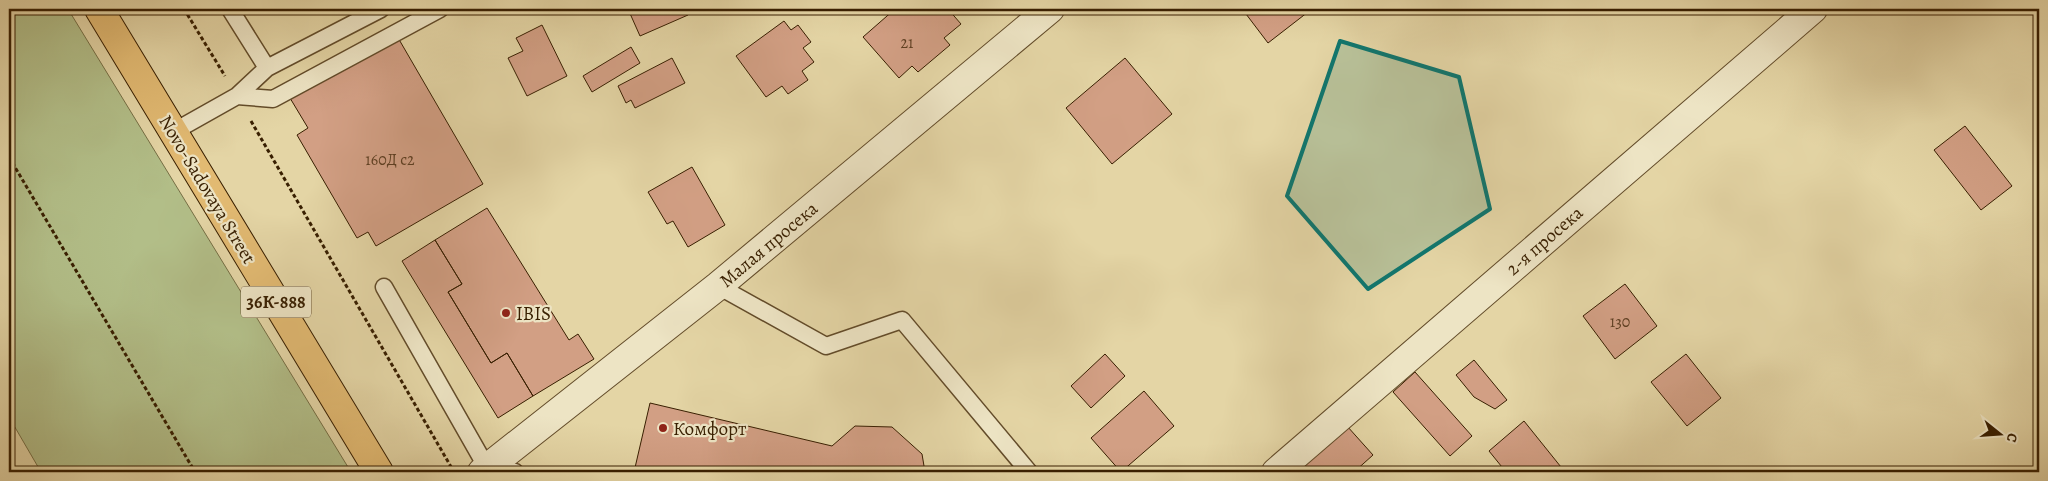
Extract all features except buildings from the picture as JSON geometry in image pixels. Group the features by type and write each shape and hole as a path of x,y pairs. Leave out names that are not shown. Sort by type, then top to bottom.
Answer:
{"main road":[{"name":"Novo-Sadovaya Street","path":"99,9 379,472"}],"street":[{"name":"Малая просека","path":"484,470 718,286 1050,9"},
{"name":"2-я просека","path":"1276,472 1813,9"}],"lane":[{"path":"230,9 267,68"},
{"path":"173,132 237,96 267,68 380,9"},
{"path":"237,96 273,99 440,9"},
{"path":"718,286 826,346 902,320 1029,472"},
{"path":"384,287 484,470 515,472"}],"path":[{"path":"184,9 237,96 454,472"},
{"path":"9,157 196,472"}],"highlighted area":[{"path":"1340,41 1459,77 1490,209 1368,289 1287,196"}],"green space":[{"path":"9,9 68,9 351,472 41,472 9,417"}],"place":[{"name":"IBIS","path":"506,313"},
{"name":"Комфорт","path":"663,428"}]}
